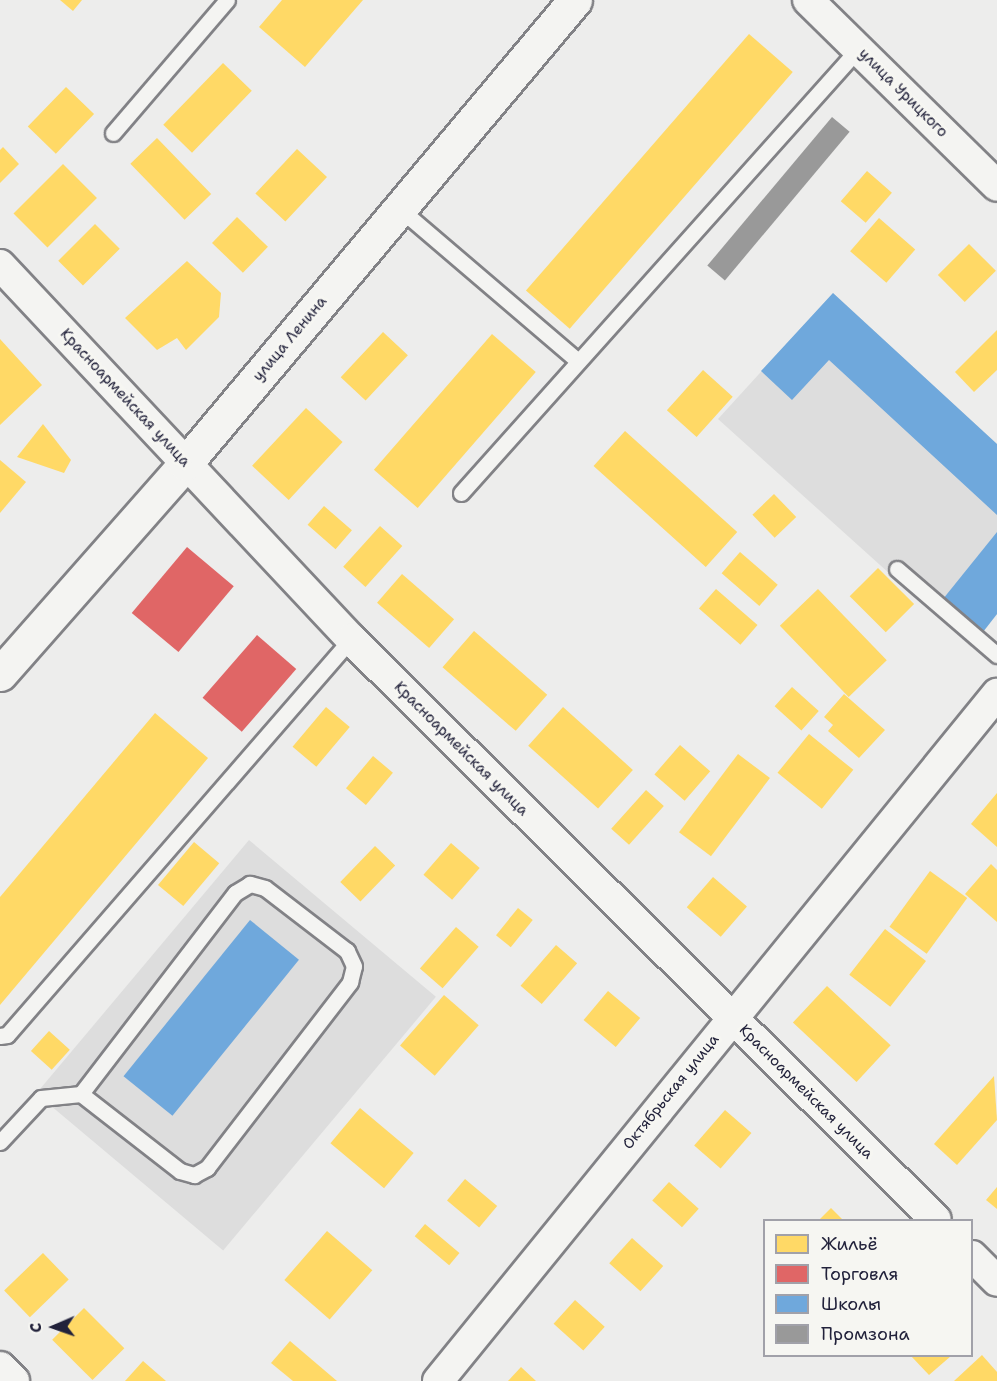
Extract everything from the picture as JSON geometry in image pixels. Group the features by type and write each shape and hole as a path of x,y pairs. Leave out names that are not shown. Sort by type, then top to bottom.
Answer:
{"street":[{"name":"улица Ленина","path":"0,674 185,464 575,0"},
{"name":"улица Урицкого","path":"808,0 997,186"},
{"name":"Красноармейская улица","path":"0,266 351,639 934,1219"},
{"name":"Октябрьская улица","path":"438,1381 730,1018 997,694"},
{"path":"973,1257 997,1281"},
{"path":"0,1367 14,1381"}],"lane":[{"path":"113,133 227,0"},
{"path":"461,493 858,49"},
{"path":"400,208 578,361"},
{"path":"897,569 997,655"},
{"path":"0,1036 7,1035 351,639"},
{"path":"0,1142 41,1098 81,1094 180,1171 194,1175 207,1168 350,982 354,966 347,951 265,888 250,884 235,893 81,1094"}],"shaded area":[{"path":"833,293 997,444 997,614 971,647 718,419"},
{"path":"249,840 436,997 223,1250 36,1094"}],"building: Жильё":[{"path":"60,0 82,0 73,11"},
{"path":"282,0 363,0 305,67 259,27"},
{"path":"749,34 793,72 570,329 526,291"},
{"path":"223,63 252,91 192,153 163,125"},
{"path":"66,87 94,114 56,154 28,127"},
{"path":"157,138 211,194 185,220 130,164"},
{"path":"3,147 19,164 0,183 0,150"},
{"path":"297,149 327,177 285,222 255,194"},
{"path":"63,164 97,198 47,247 14,213"},
{"path":"867,171 892,193 866,223 841,201"},
{"path":"237,217 268,247 243,273 212,243"},
{"path":"879,218 915,249 886,283 850,251"},
{"path":"95,224 120,249 83,286 58,261"},
{"path":"969,244 996,271 965,302 938,275"},
{"path":"187,261 221,293 219,317 186,350 177,338 157,350 125,318"},
{"path":"997,330 997,370 974,392 955,372"},
{"path":"383,332 408,355 366,401 341,377"},
{"path":"492,334 536,372 418,508 374,470"},
{"path":"0,339 42,385 0,425"},
{"path":"703,370 733,397 697,437 667,410"},
{"path":"306,408 343,442 289,500 252,466"},
{"path":"43,424 71,460 64,473 17,457"},
{"path":"625,431 737,532 706,567 594,466"},
{"path":"0,460 26,482 0,513"},
{"path":"774,494 796,517 775,538 752,515"},
{"path":"324,506 352,530 336,549 308,525"},
{"path":"380,526 402,546 365,587 343,567"},
{"path":"740,552 778,585 759,606 722,573"},
{"path":"878,568 914,604 886,632 850,596"},
{"path":"402,574 454,619 429,648 377,603"},
{"path":"716,589 758,625 740,645 699,609"},
{"path":"818,589 887,660 849,697 780,626"},
{"path":"474,631 547,695 516,731 443,667"},
{"path":"792,687 819,711 801,730 775,706"},
{"path":"844,694 885,730 859,758 828,731 833,725 824,717"},
{"path":"326,707 350,727 316,767 293,747"},
{"path":"563,707 633,770 598,809 528,746"},
{"path":"155,713 208,758 0,1005 0,897"},
{"path":"809,734 853,770 822,809 778,773"},
{"path":"680,745 710,771 685,801 654,774"},
{"path":"738,754 770,778 711,856 679,832"},
{"path":"373,756 393,773 366,805 346,788"},
{"path":"646,790 664,806 629,845 611,829"},
{"path":"997,793 997,847 971,824"},
{"path":"194,842 219,863 183,906 158,885"},
{"path":"451,843 480,868 452,900 423,875"},
{"path":"375,846 395,865 360,901 340,882"},
{"path":"991,864 997,870 997,922 965,894"},
{"path":"930,871 967,898 927,954 889,927"},
{"path":"713,877 747,907 721,937 687,907"},
{"path":"518,908 533,920 511,947 496,935"},
{"path":"456,927 479,947 443,988 420,969"},
{"path":"885,929 926,961 890,1007 849,975"},
{"path":"556,945 577,963 542,1004 521,986"},
{"path":"827,986 891,1045 857,1082 793,1023"},
{"path":"608,991 640,1018 616,1047 584,1020"},
{"path":"444,995 479,1025 435,1076 400,1046"},
{"path":"49,1031 70,1050 52,1070 31,1051"},
{"path":"994,1076 997,1120 957,1165 934,1144"},
{"path":"360,1108 414,1153 384,1188 330,1143"},
{"path":"725,1110 751,1133 721,1168 694,1145"},
{"path":"465,1179 497,1206 479,1227 447,1200"},
{"path":"669,1182 699,1209 682,1227 652,1201"},
{"path":"997,1187 997,1209 986,1200"},
{"path":"831,1208 842,1219 820,1219"},
{"path":"425,1224 459,1253 449,1265 415,1236"},
{"path":"327,1231 372,1270 330,1319 284,1280"},
{"path":"632,1238 663,1266 640,1291 609,1263"},
{"path":"43,1253 69,1280 30,1317 4,1291"},
{"path":"575,1300 605,1327 583,1351 554,1324"},
{"path":"84,1308 124,1348 92,1380 52,1340"},
{"path":"290,1341 337,1381 293,1381 271,1363"},
{"path":"982,1355 997,1372 997,1381 954,1381"},
{"path":"912,1357 950,1357 929,1375"},
{"path":"143,1361 166,1381 125,1381"},
{"path":"521,1367 536,1381 508,1381"}],"building: Торговля":[{"path":"187,547 234,586 178,652 132,613"},
{"path":"257,635 296,669 242,732 203,698"}],"building: Школы":[{"path":"833,293 997,444 997,515 829,360 792,400 761,371"},
{"path":"997,532 997,614 983,632 943,599"},
{"path":"250,920 299,960 172,1116 124,1076"}],"building: Промзона":[{"path":"832,117 850,132 725,280 707,266"}]}
